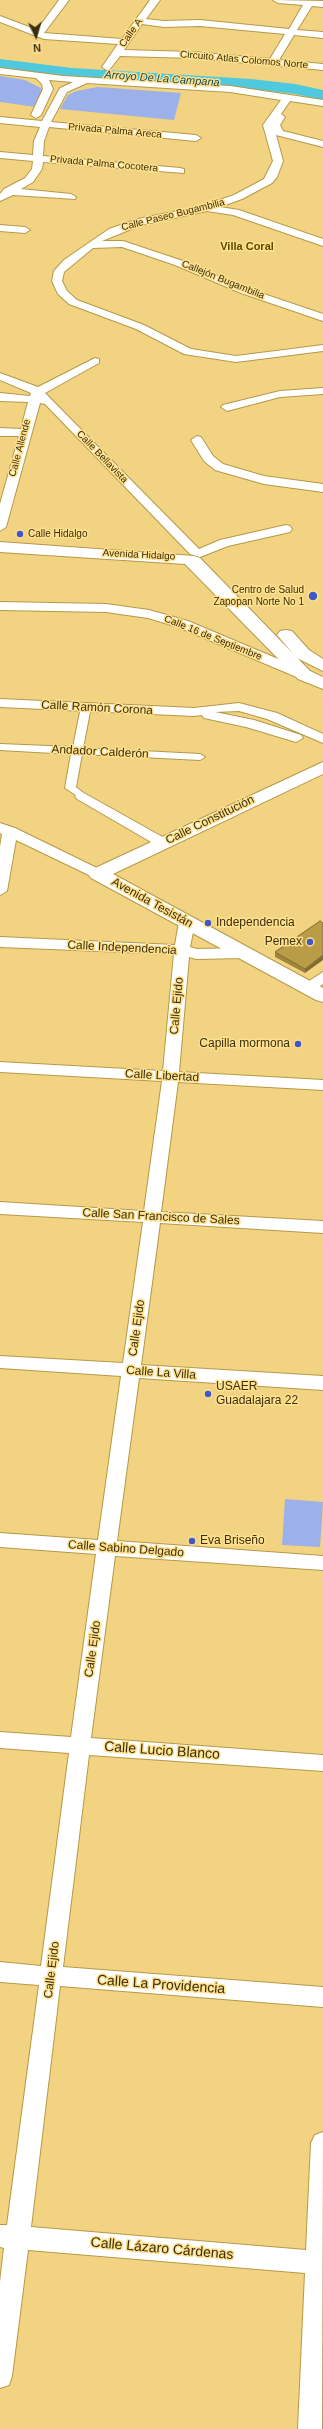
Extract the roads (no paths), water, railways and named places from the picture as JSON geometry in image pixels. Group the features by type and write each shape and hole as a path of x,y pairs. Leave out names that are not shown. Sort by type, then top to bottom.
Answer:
{"main road":[{"name":"Avenida Hidalgo","path":"0,539 180,557 194,562 304,675 323,684"},
{"name":"Avenida Hidalgo","path":"0,547 197,552"},
{"path":"197,552 303,654 323,666"},
{"name":"Calle Constitución","path":"98,874 323,767"},
{"name":"Avenida Tesistán","path":"98,874 244,953 318,987"}],"street":[{"path":"39,33 64,0"},
{"name":"Calle A","path":"107,67 155,0"},
{"path":"278,0 323,4"},
{"path":"273,62 309,3"},
{"path":"0,19 44,36 125,42"},
{"path":"139,22 164,24 200,23 323,35"},
{"name":"Circuito Atlas Colomos Norte","path":"118,53 193,55 323,67"},
{"path":"0,71 40,77 87,81 230,89 323,103"},
{"path":"0,191 18,179 27,167 28,141 33,124 48,89 47,83 40,77"},
{"path":"48,89 63,90 87,81"},
{"path":"0,198 12,192 29,180 37,169 39,158 39,141 44,125 63,90"},
{"path":"288,97 268,125 278,156 291,149 323,145"},
{"path":"302,99 279,118 275,128 280,133 323,145"},
{"name":"Privada Palma Areca","path":"0,120 196,138"},
{"name":"Privada Palma Cocotera","path":"0,155 180,171"},
{"name":"Calle Paseo Bugambilia","path":"278,156 276,167 268,181 238,197 204,208 138,222 113,231 90,245 59,271 57,281 62,292 73,302 140,327 188,352 190,357 205,362 236,360 323,348"},
{"path":"0,191 71,197"},
{"path":"235,212 234,204 238,197"},
{"path":"204,208 235,212 323,243"},
{"path":"0,228 25,230"},
{"path":"113,231 116,238 123,244"},
{"name":"Callejón Bugambilia","path":"90,245 123,244 179,263 245,290 323,318"},
{"path":"0,396 35,395 94,361"},
{"path":"0,376 35,395"},
{"path":"227,407 280,394 323,391"},
{"name":"Calle Bellavista","path":"35,395 49,402 197,552"},
{"name":"Calle Allende","path":"0,527 3,497 35,395"},
{"path":"0,432 24,433"},
{"path":"197,440 208,458 219,467 235,473 264,480 323,488"},
{"path":"197,552 224,543 286,529"},
{"name":"Calle 16 de Septiembre","path":"0,606 106,608 149,614 183,624 304,675"},
{"name":"Calle Ramón Corona","path":"0,703 194,712 249,723 286,733 323,751"},
{"path":"86,707 70,788 163,843"},
{"name":"Calle Ramón Corona","path":"194,712 215,708 245,708 272,716 323,739"},
{"name":"Andador Calderón","path":"0,747 200,757"},
{"path":"0,891 5,829"},
{"name":"Avenida Tesistán","path":"5,829 98,874"},
{"name":"Calle Ejido","path":"0,2376 9,2236 52,1976 80,1745 171,1077 182,950 187,922"},
{"name":"Calle Independencia","path":"0,942 182,950 196,954 244,953"},
{"name":"Calle Libertad","path":"0,1067 323,1085"},
{"name":"Calle San Francisco de Sales","path":"0,1208 323,1227"},
{"name":"Calle La Villa","path":"0,1362 323,1383"},
{"name":"Calle Sabino Delgado","path":"0,1540 323,1562"},
{"name":"Calle Lucio Blanco","path":"0,1740 323,1763"},
{"name":"Calle La Providencia","path":"0,1972 323,1997"},
{"path":"310,2429 320,2262 323,2143"},
{"name":"Calle Lázaro Cárdenas","path":"9,2236 320,2262"}],"waterway":[{"name":"Arroyo De La Campana","path":"0,64 72,73 251,84 295,89 323,95"}],"place":[{"name":"Calle Hidalgo","path":"20,534"},
{"name":"Centro de Salud Zapopan Norte No 1","path":"313,596"},
{"name":"Independencia","path":"208,923"},
{"name":"Pemex","path":"310,942"},
{"name":"Capilla mormona","path":"298,1044"},
{"name":"USAER Guadalajara 22","path":"208,1394"},
{"name":"Eva Briseño","path":"192,1541"}],"district":[{"name":"Villa Coral","path":"247,247"}]}
